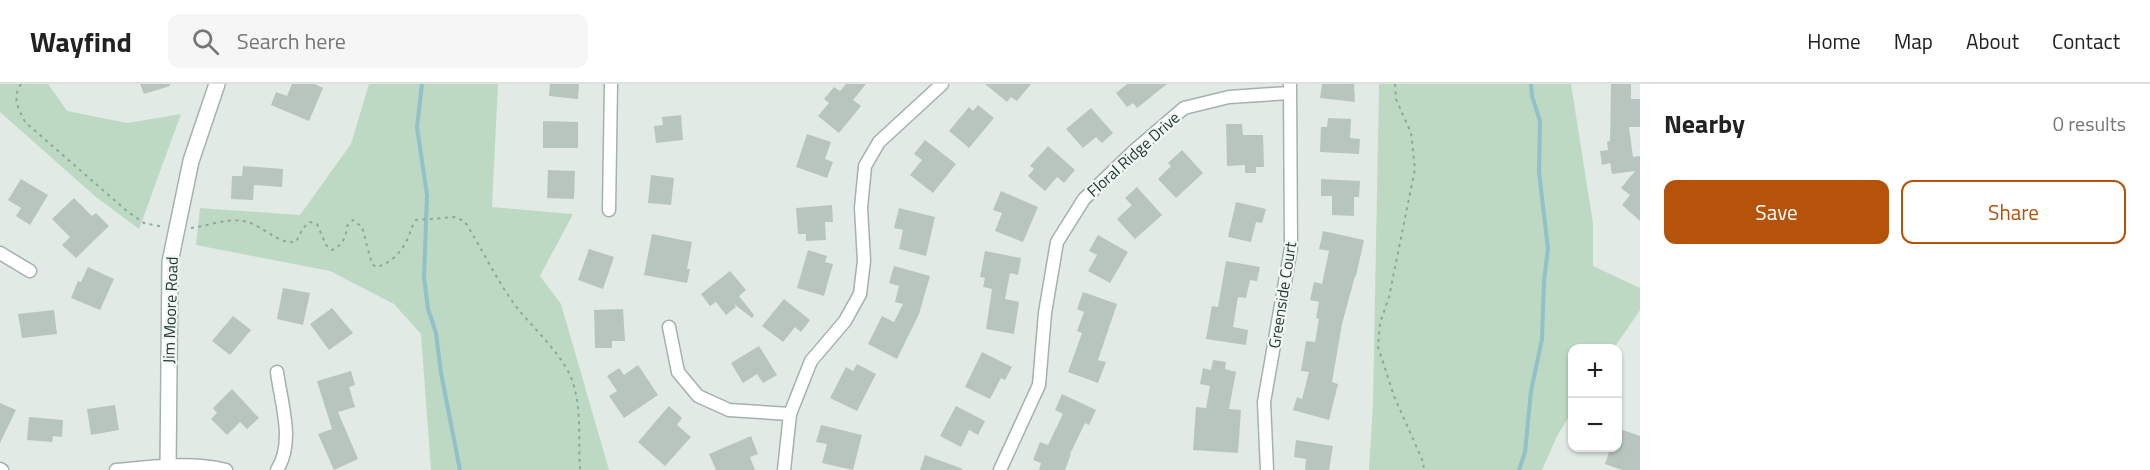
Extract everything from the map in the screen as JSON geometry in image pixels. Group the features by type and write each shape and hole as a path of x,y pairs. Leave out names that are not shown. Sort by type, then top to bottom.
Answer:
{"street":[{"name":"Jim Moore Road","path":"168,468 170,262 190,161 218,84"},
{"path":"609,210 611,84"},
{"path":"784,470 790,414 811,361 844,321 860,294 864,261 861,208 865,166 879,142 942,84"},
{"name":"Floral Ridge Drive","path":"1000,470 1039,385 1046,313 1057,242 1084,199 1134,151 1184,108 1229,97 1289,88"},
{"name":"Greenside Court","path":"1267,470 1264,402 1291,248 1289,88"},
{"path":"0,253 30,271"},
{"path":"669,327 678,372 699,396 729,410 790,414"},
{"path":"277,372 287,441 277,470"},
{"path":"116,470 212,466 226,470"}],"path":[{"path":"21,84 17,91 16,104 25,122 128,212 144,223 166,227"},
{"path":"1395,84 1396,99 1411,133 1415,169 1389,297 1380,323 1378,347 1394,396 1424,464 1423,470"},
{"path":"191,228 226,221 243,221 265,229 276,238 288,243 296,242 303,228 310,222 317,224 326,245 332,250 339,247 346,237 347,226 353,220 362,227 372,264 376,267 384,266 393,259 408,240 411,227 416,220 456,217 465,222 504,288 549,344 572,381 579,410 580,470"}],"green space":[{"path":"0,84 48,84 67,111 127,123 181,114 139,229 96,197 0,112"},
{"path":"369,84 498,84 492,207 573,214 540,276 561,304 609,470 431,470 421,334 394,304 330,271 196,245 200,208 300,215 351,144"},
{"path":"1379,84 1571,84 1593,223 1593,266 1640,288 1640,310 1617,344 1568,344 1568,418 1557,436 1542,470 1369,470 1373,404"}],"building":[{"path":"140,84 170,84 170,86 144,94"},
{"path":"292,84 315,84 323,88 309,121 271,105 276,92 287,96"},
{"path":"550,84 579,84 578,99 549,96"},
{"path":"846,84 866,84 853,100 861,106 839,133 818,116 829,103 824,99 834,87 840,91"},
{"path":"985,84 1031,84 1017,101 1011,97 1007,102"},
{"path":"1127,84 1167,84 1137,108 1133,103 1127,107 1116,93"},
{"path":"1322,84 1354,84 1355,102 1320,98"},
{"path":"1611,84 1631,84 1631,99 1640,99 1640,127 1629,127 1633,157 1640,156 1640,221 1622,205 1630,195 1621,188 1635,171 1612,174 1610,163 1602,165 1600,151 1608,150 1607,142 1610,141"},
{"path":"978,105 994,118 969,148 949,131 969,107 973,111"},
{"path":"1091,108 1113,133 1102,143 1096,137 1083,148 1066,129"},
{"path":"681,115 683,140 656,143 654,126 663,125 662,117"},
{"path":"1328,118 1351,119 1350,138 1360,139 1359,154 1320,152 1321,127 1327,127"},
{"path":"543,121 578,122 578,148 543,148"},
{"path":"1226,124 1242,124 1243,135 1263,135 1264,167 1256,167 1256,173 1245,173 1245,165 1227,166"},
{"path":"807,134 831,142 825,159 833,162 827,178 796,167"},
{"path":"925,140 956,164 933,193 910,175 922,160 914,154"},
{"path":"1048,146 1075,170 1064,183 1057,177 1045,191 1028,176 1034,169 1030,166"},
{"path":"1182,150 1203,173 1176,198 1158,179 1171,166 1168,163"},
{"path":"243,166 283,169 282,187 254,185 253,200 231,199 232,176 242,176"},
{"path":"548,170 575,171 574,199 547,198"},
{"path":"651,175 674,178 671,205 648,203"},
{"path":"21,179 48,195 30,225 16,216 21,208 8,200"},
{"path":"1321,179 1360,181 1359,197 1354,197 1354,216 1332,215 1332,196 1321,196"},
{"path":"1137,187 1162,215 1135,239 1117,219 1132,205 1125,198"},
{"path":"1001,191 1038,207 1023,242 995,231 1002,213 993,210"},
{"path":"74,198 92,216 96,213 109,226 76,258 62,245 70,237 52,219"},
{"path":"1236,202 1266,209 1262,223 1256,222 1251,242 1228,237"},
{"path":"832,205 833,222 825,222 826,240 806,241 806,234 798,234 796,208"},
{"path":"899,208 935,217 926,256 899,249 903,230 894,228"},
{"path":"1323,231 1364,240 1342,324 1332,382 1338,384 1329,420 1293,410 1297,397 1302,399 1309,372 1301,371 1306,341 1315,342 1319,319 1316,318 1319,302 1310,300 1314,282 1322,284 1329,251 1319,249"},
{"path":"652,234 692,242 687,283 644,275"},
{"path":"1098,235 1128,252 1110,283 1088,271 1097,255 1089,251"},
{"path":"589,249 614,257 603,289 578,280"},
{"path":"808,250 827,256 825,262 833,264 824,296 797,288"},
{"path":"985,251 1021,258 1018,275 1010,273 1005,299 1019,302 1014,334 986,329 992,289 983,287 985,278 980,277"},
{"path":"1226,261 1260,267 1257,281 1250,280 1246,298 1238,297 1233,327 1248,330 1246,345 1206,339 1212,306 1218,307"},
{"path":"894,266 930,276 919,314 897,359 868,344 882,316 894,322 903,304 895,302 899,286 889,283"},
{"path":"88,267 114,279 100,310 71,298 78,281 81,282"},
{"path":"730,271 746,290 739,296 754,315 752,318 734,304 736,307 726,315 716,302 710,306 701,294"},
{"path":"283,288 310,293 303,325 277,319"},
{"path":"1083,292 1117,304 1098,360 1106,362 1098,383 1068,372 1082,333 1077,331 1084,312 1077,309"},
{"path":"784,299 810,320 801,332 795,327 783,342 762,326"},
{"path":"332,308 353,333 329,350 310,324"},
{"path":"623,309 625,341 612,341 612,348 595,348 594,310"},
{"path":"54,310 57,334 22,338 18,314"},
{"path":"233,316 251,330 230,355 212,341"},
{"path":"759,346 777,375 763,383 757,374 743,383 731,363"},
{"path":"982,352 1012,367 1005,380 1001,378 990,399 965,387"},
{"path":"1213,360 1226,362 1225,369 1236,372 1229,409 1241,410 1238,453 1193,450 1196,407 1206,408 1210,386 1200,384 1203,368 1211,370"},
{"path":"857,364 876,374 857,411 830,398 846,367 853,371"},
{"path":"638,365 658,395 624,418 609,396 617,391 607,376 619,368 624,375"},
{"path":"351,371 355,385 349,387 355,407 338,412 358,459 334,470 318,434 332,429 317,381"},
{"path":"232,389 259,418 247,429 240,422 227,435 211,419 217,413 213,408"},
{"path":"1062,394 1096,410 1089,425 1085,423 1065,470 1039,470 1041,463 1033,460 1040,442 1048,445 1063,414 1055,410"},
{"path":"0,403 16,410 0,443"},
{"path":"115,405 119,430 91,435 87,409"},
{"path":"669,406 682,418 677,425 691,437 665,466 638,442"},
{"path":"956,406 985,421 978,435 969,430 961,447 940,436"},
{"path":"29,417 63,420 62,437 53,436 52,442 27,440"},
{"path":"821,425 862,435 853,470 822,463 827,444 816,442"},
{"path":"1622,430 1640,436 1640,470 1622,470 1605,464 1609,452 1622,452"},
{"path":"751,436 758,454 750,457 755,470 716,470 709,454"},
{"path":"1296,440 1333,446 1329,470 1305,470 1306,459 1294,457"},
{"path":"925,455 963,469 920,470"}],"waterway":[{"path":"422,84 417,127 427,195 424,277 428,309 436,333 441,373 460,470"},
{"path":"1519,470 1525,452 1531,391 1542,339 1544,280 1548,249 1539,172 1540,121 1532,96 1531,84"}]}
